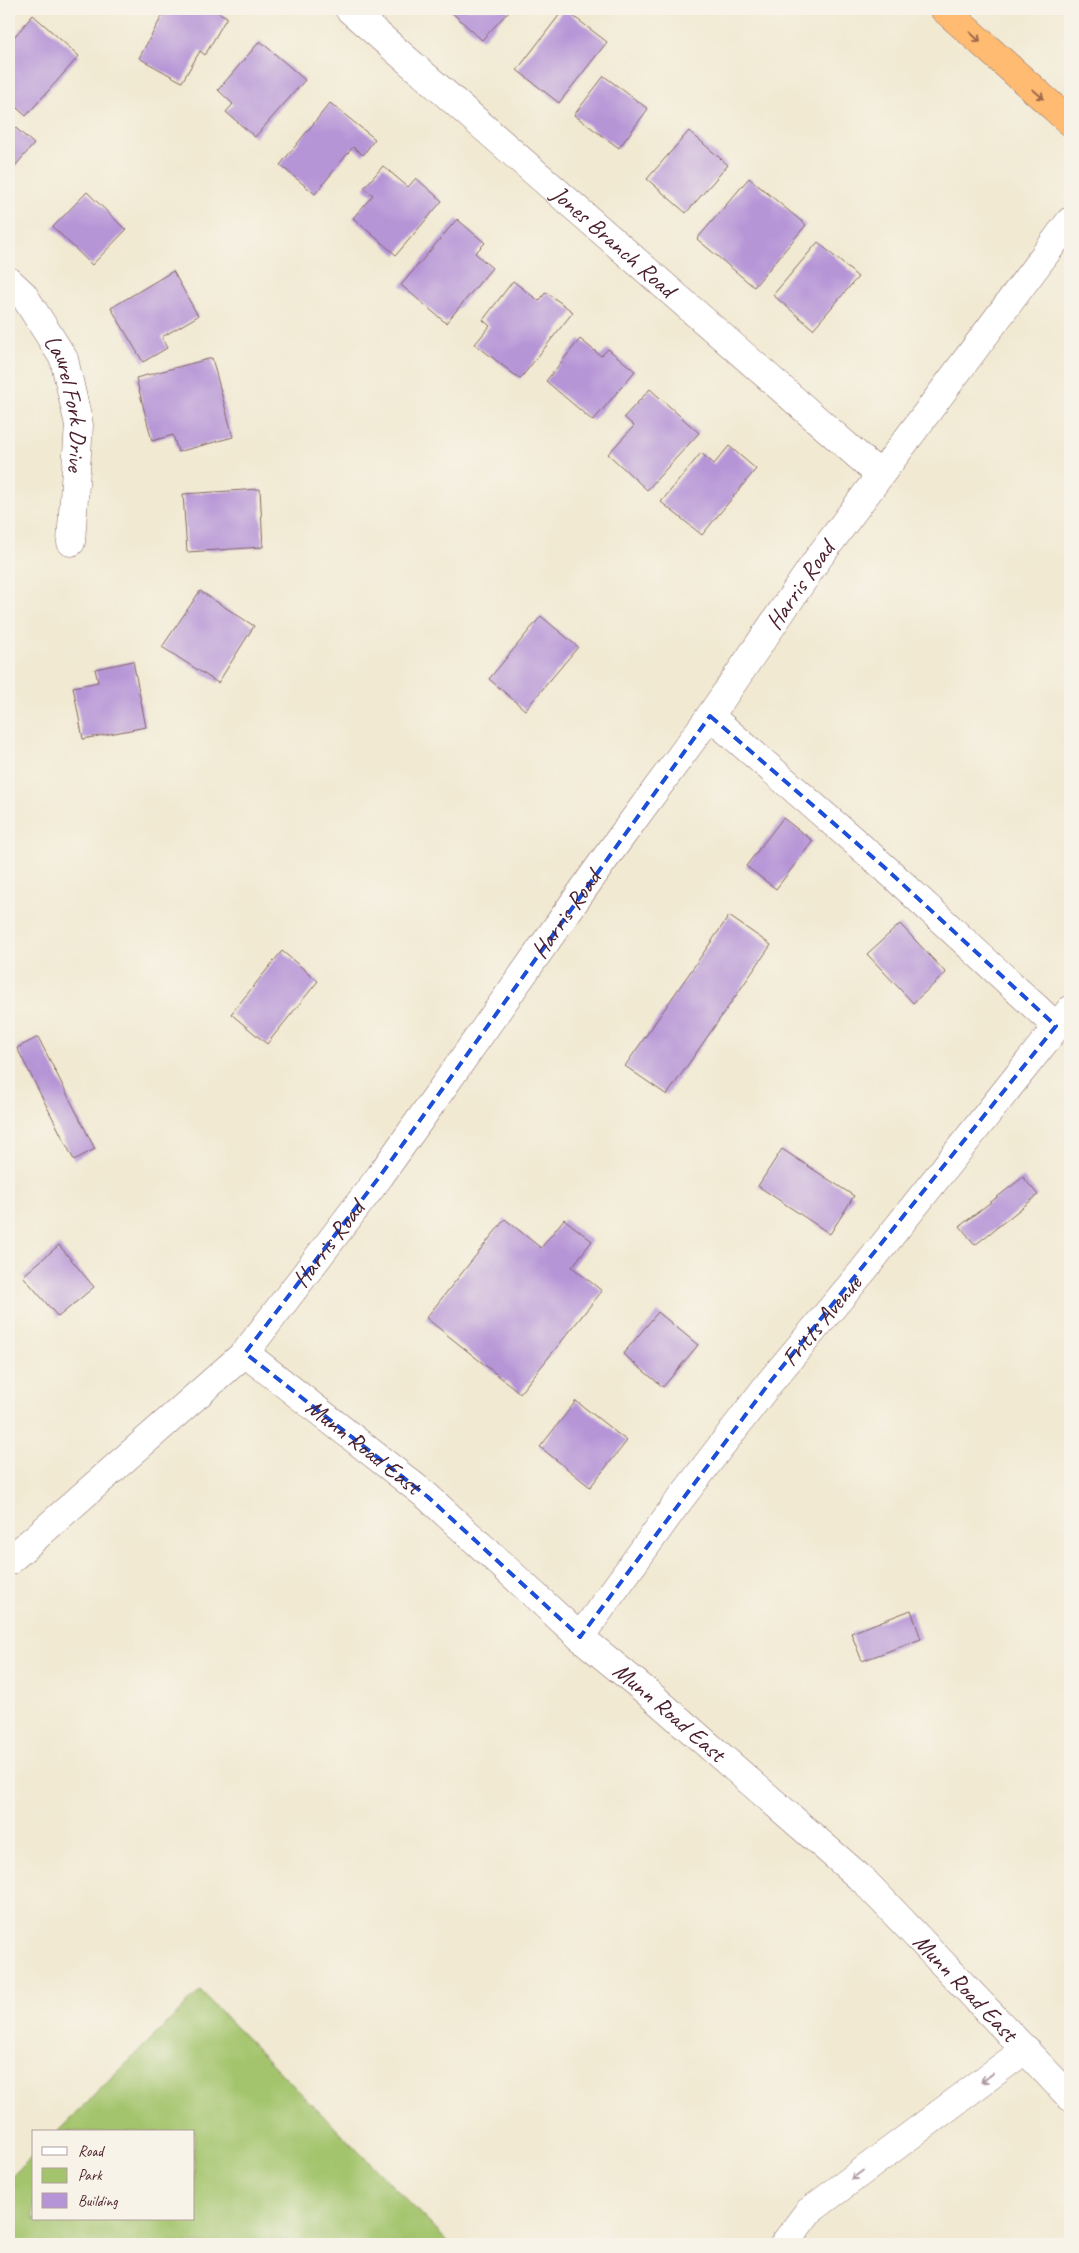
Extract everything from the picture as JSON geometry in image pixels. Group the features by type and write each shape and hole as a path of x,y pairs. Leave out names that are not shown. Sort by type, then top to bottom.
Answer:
{"highway":[{"path":"944,9 1070,122"}],"street":[{"name":"Jones Branch Road","path":"349,9 880,475"},
{"name":"Harris Road","path":"9,1562 245,1353 380,1176 604,860 710,716 818,557 1070,221"},
{"name":"Laurel Fork Drive","path":"9,281 23,294 64,359 79,425 71,542"},
{"path":"710,716 884,867 1063,1018"},
{"name":"Fritts Avenue","path":"580,1637 675,1506 770,1382 862,1272 1063,1018"},
{"name":"Munn Road East","path":"245,1353 428,1497 580,1637 653,1697 866,1882 1026,2048 1070,2097"},
{"path":"784,2244 808,2212 1026,2048"}],"highlighted area":[{"path":"710,716 884,867 1056,1026 770,1382 580,1637 428,1497 245,1353 380,1176"}],"green space":[{"path":"200,1991 450,2244 9,2244 9,2179 32,2157 32,2220 195,2220 195,2130 59,2130"}],"building":[{"path":"166,9 212,9 227,17 205,55 200,51 182,82 139,58"},
{"path":"448,9 511,9 482,40"},
{"path":"564,9 607,42 559,103 517,70"},
{"path":"33,15 79,56 26,116 9,101 9,43"},
{"path":"260,41 305,80 255,137 226,112 233,104 218,90"},
{"path":"604,76 648,109 619,148 574,115"},
{"path":"330,103 375,139 363,155 353,147 315,194 280,165"},
{"path":"9,122 34,144 9,173"},
{"path":"689,131 728,165 686,213 647,179"},
{"path":"383,166 408,187 416,178 442,201 396,255 353,218 373,195 364,188"},
{"path":"749,178 806,225 754,287 697,239"},
{"path":"87,192 126,230 92,265 53,227"},
{"path":"457,219 485,243 475,253 492,268 446,323 401,285"},
{"path":"818,242 858,277 813,329 773,295"},
{"path":"173,271 198,316 162,337 167,348 143,362 111,308"},
{"path":"513,281 539,301 546,292 573,312 520,379 475,344 490,326 483,320"},
{"path":"580,339 601,356 608,349 635,371 593,421 546,381"},
{"path":"212,358 233,437 178,452 173,435 152,441 136,378"},
{"path":"650,389 699,433 647,490 608,454 634,426 624,417"},
{"path":"729,446 756,469 702,535 661,502 701,453 714,464"},
{"path":"260,489 263,547 187,552 183,494"},
{"path":"200,591 254,626 218,683 162,647"},
{"path":"541,616 578,647 525,710 489,679"},
{"path":"133,661 146,727 83,739 73,687 98,682 95,669"},
{"path":"783,818 813,841 776,889 746,866"},
{"path":"729,916 771,945 667,1095 625,1066"},
{"path":"900,924 946,973 913,1003 867,954"},
{"path":"282,951 318,981 267,1044 231,1014"},
{"path":"38,1037 95,1149 74,1160 17,1048"},
{"path":"782,1149 854,1196 830,1234 758,1186"},
{"path":"1023,1177 1038,1195 975,1245 960,1226"},
{"path":"505,1219 541,1248 564,1219 592,1241 572,1267 602,1291 520,1393 426,1318"},
{"path":"59,1245 94,1287 58,1317 23,1276"},
{"path":"658,1312 698,1345 663,1387 623,1354"},
{"path":"576,1401 627,1441 590,1487 540,1447"},
{"path":"911,1610 921,1639 862,1661 851,1633"}]}
